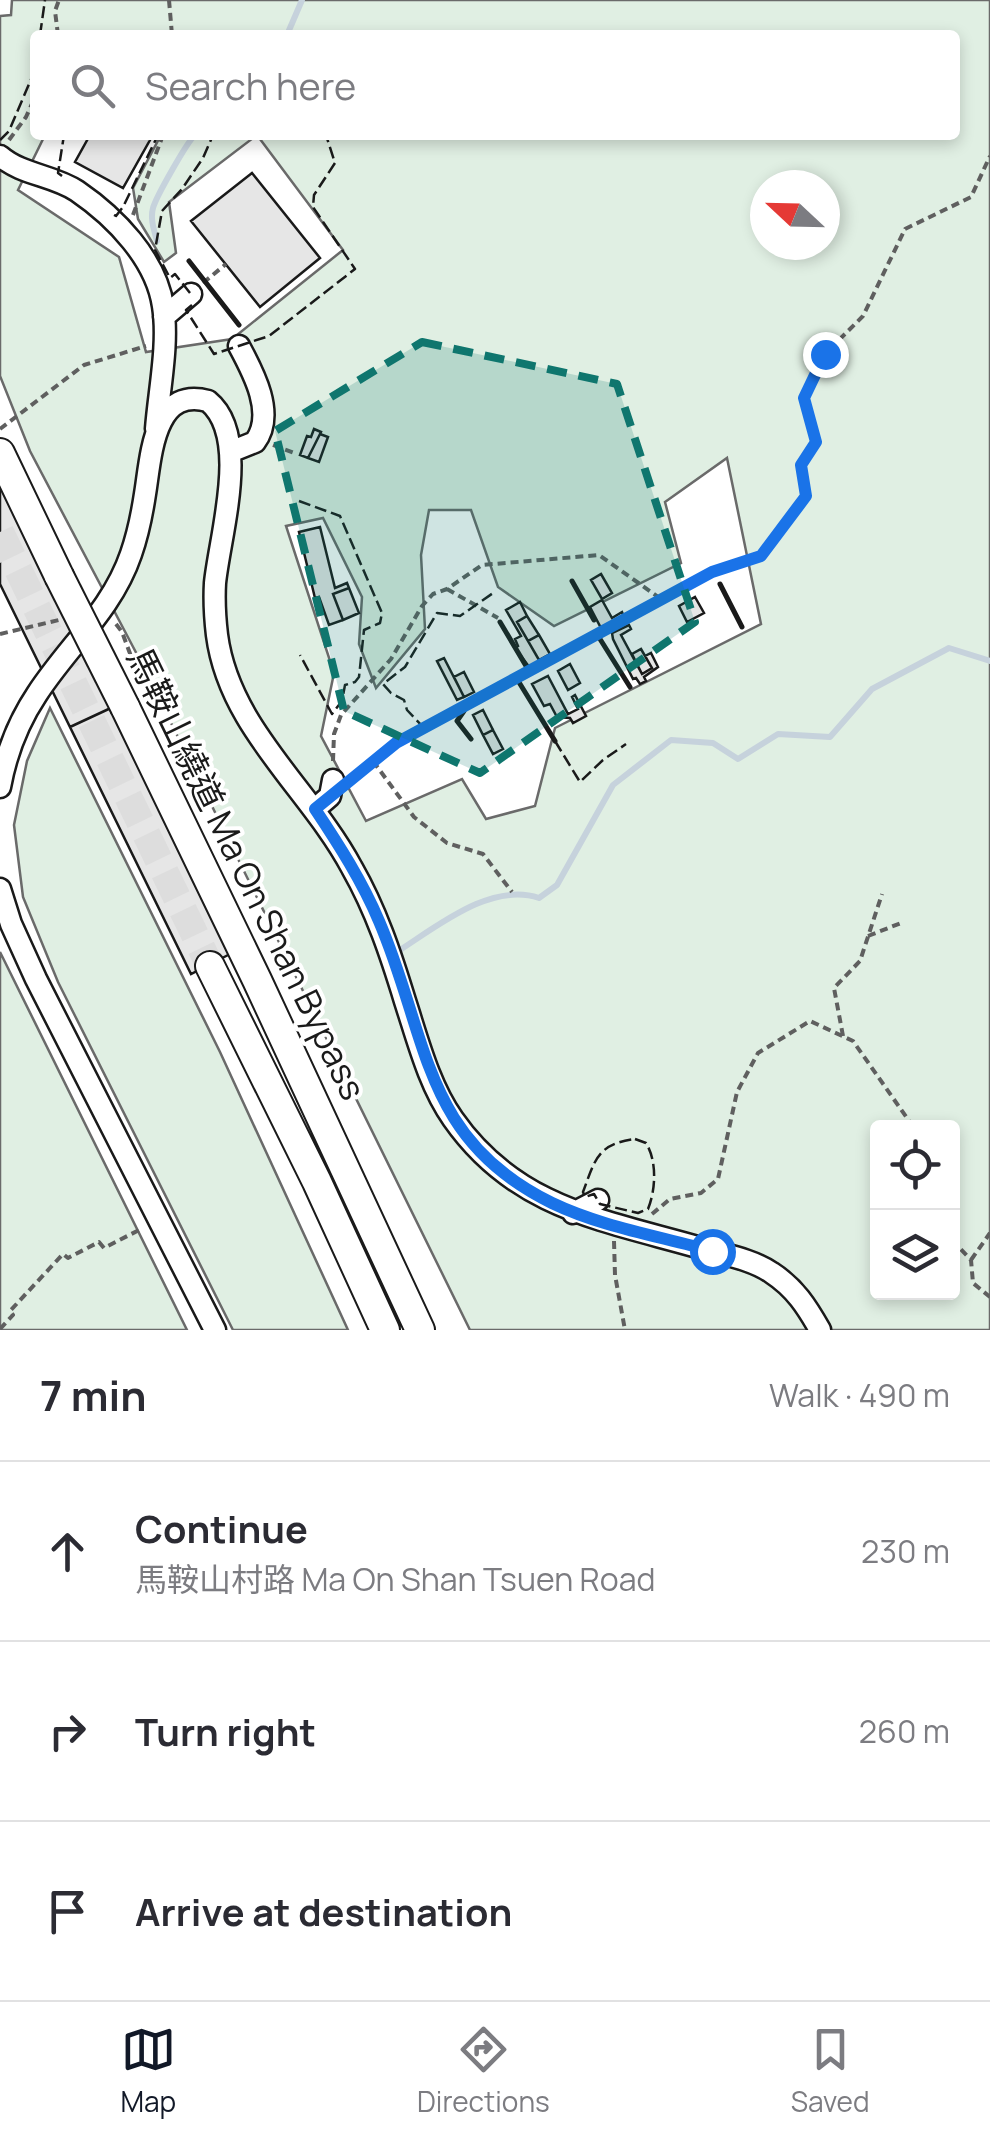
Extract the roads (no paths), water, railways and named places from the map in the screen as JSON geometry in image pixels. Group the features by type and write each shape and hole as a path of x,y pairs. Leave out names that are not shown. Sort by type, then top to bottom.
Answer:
{"main road":[{"name":"馬鞍山繞道 Ma On Shan Bypass","path":"0,453 258,980 420,1330"},
{"name":"馬鞍山繞道 Ma On Shan Bypass","path":"210,966 385,1330"}],"street":[{"path":"0,786 10,750 38,692 104,609 136,541 156,431 164,316 151,271 126,235 78,192 4,148"},
{"path":"164,316 198,288"},
{"path":"230,452 255,442 262,425 256,379 239,346"},
{"path":"156,431 167,412 179,402 193,398 208,401 224,422 230,452 214,602 222,659 255,732 326,795 353,869 380,923 423,1057 450,1116 510,1178 573,1212 759,1265 796,1292 820,1330"},
{"path":"0,889 36,979 215,1330"},
{"path":"573,1212 598,1200"}],"waterway":[{"path":"289,30 302,0"},
{"path":"157,241 153,208 191,140"},
{"path":"392,955 443,921 481,902 501,896 539,898 557,885 613,785 671,740 713,743 738,759 778,734 830,737 872,689 949,648 990,661"}],"tunnel":[{"path":"0,532 210,966"}]}
